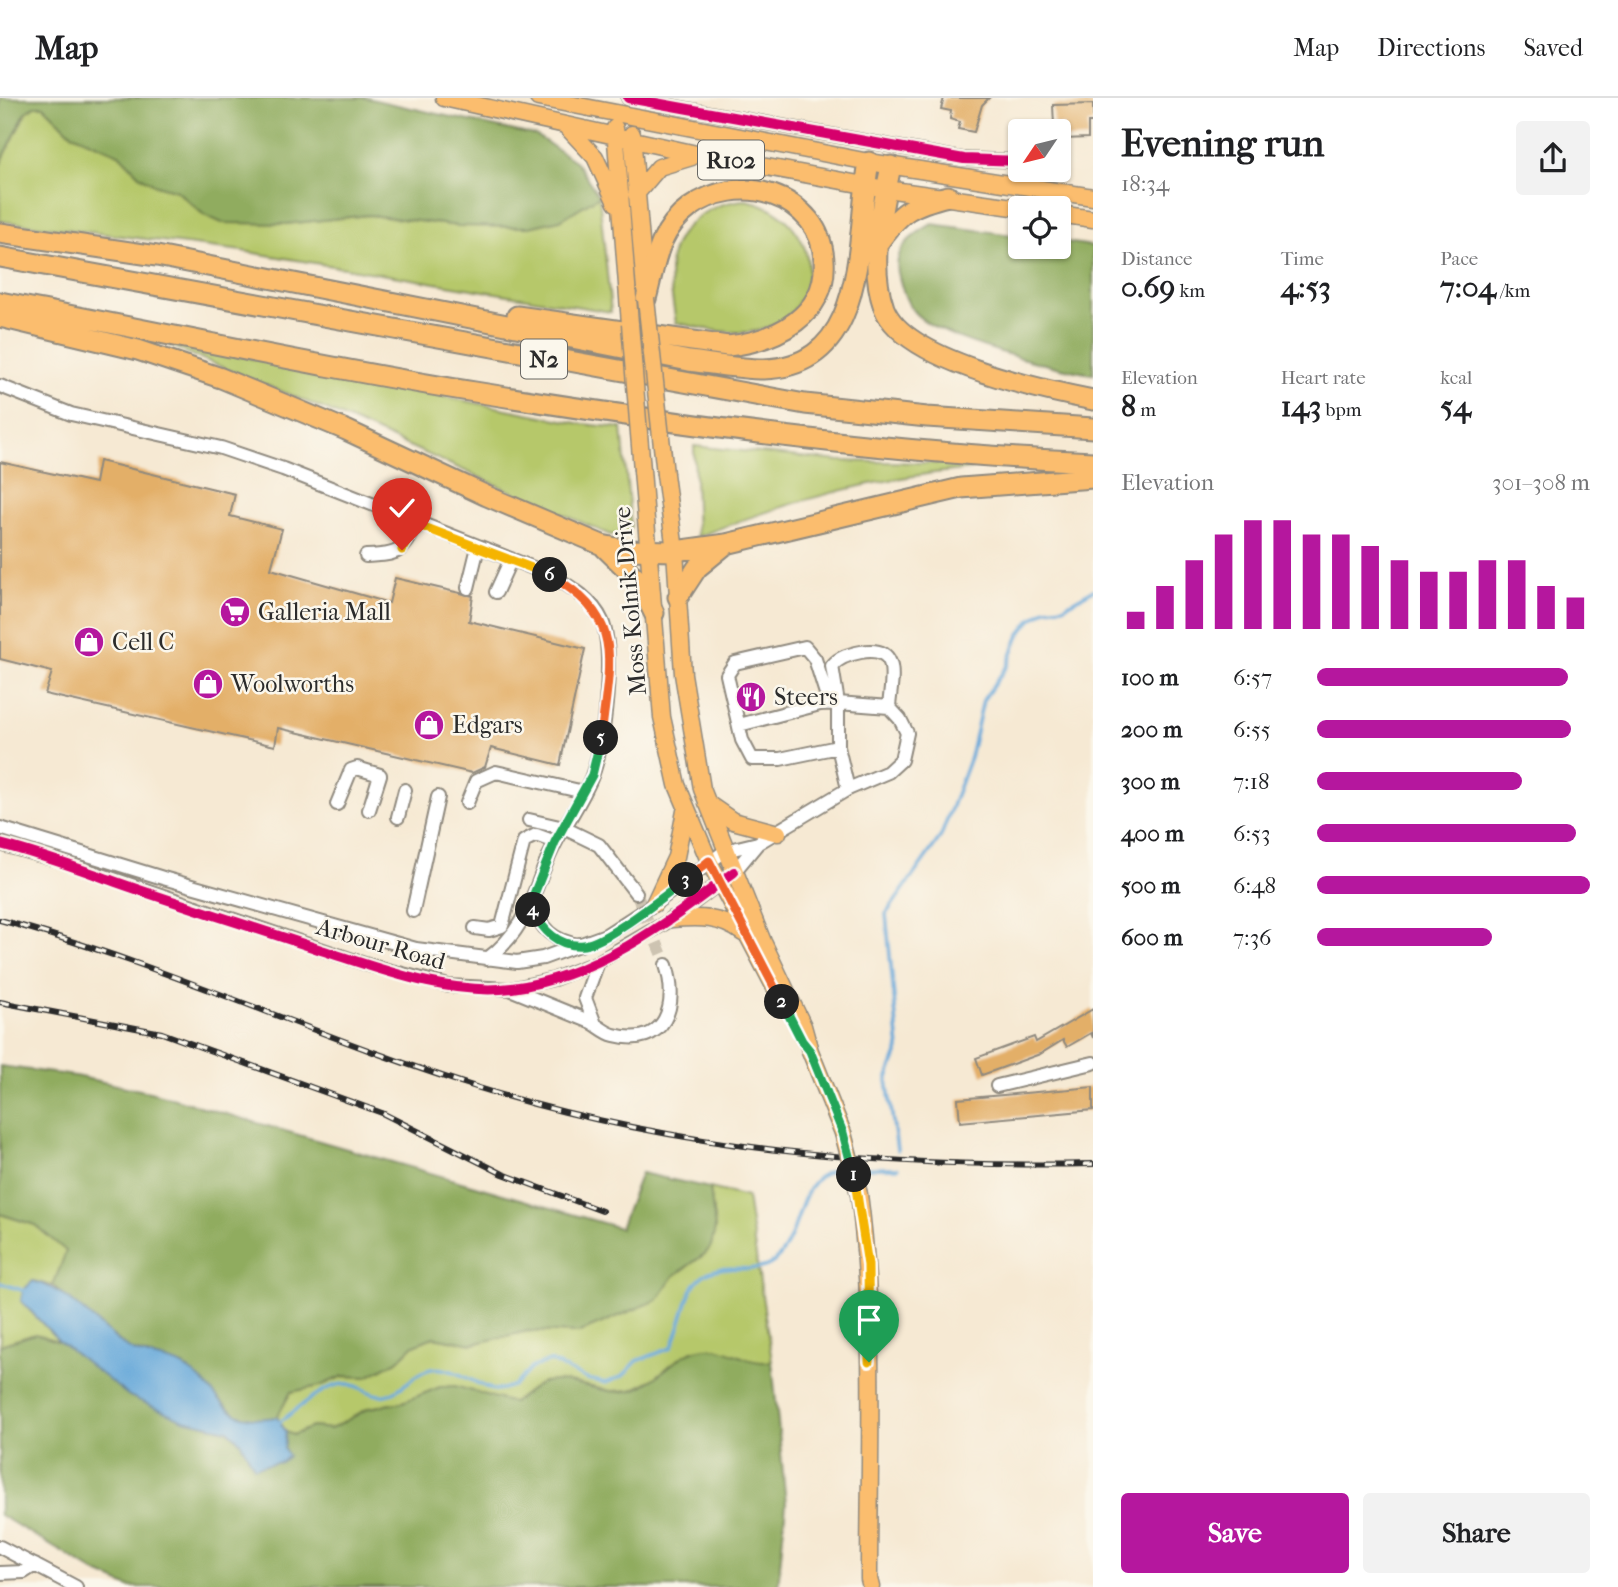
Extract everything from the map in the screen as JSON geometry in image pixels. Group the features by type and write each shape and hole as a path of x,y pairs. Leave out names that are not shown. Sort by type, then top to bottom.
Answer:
{"highway":[{"path":"0,233 157,256 689,361 740,368 776,367 803,359 827,343 841,326 849,306 857,266 869,162"},
{"path":"891,166 877,245 880,289 885,310 896,326 911,340 971,368 1093,400"},
{"path":"309,286 728,346 757,343 786,329 802,317 818,299 826,278 824,251 809,220 784,202 760,191 722,191 693,205 669,229 648,278 646,299"},
{"path":"877,245 891,223 906,210 948,196"},
{"name":"N2","path":"0,257 804,404 927,417 1093,428"},
{"name":"N2","path":"0,302 473,392 809,440 981,457 1093,462"},
{"path":"0,317 138,350 222,378 602,545 649,551 675,551 726,544 961,488 1093,478"},
{"path":"678,597 697,568 726,544"},
{"path":"602,545 629,568 646,592 654,613"}],"main road":[{"name":"R102","path":"444,98 701,155 886,189 1008,206"},
{"name":"R102","path":"538,98 891,166 1008,175"},
{"path":"622,116 632,141 636,194 648,278"},
{"name":"Moss Kolnik Drive","path":"622,116 615,138 662,718 677,785 709,861 745,934 802,1041 810,1051"},
{"path":"564,125 589,148 602,167 613,191 624,236"},
{"path":"636,194 659,167 701,155"},
{"name":"R102","path":"1045,182 1093,197"},
{"path":"1071,216 1093,219"},
{"name":"Moss Kolnik Drive","path":"646,299 675,551 689,719 706,803 803,1026 810,1051 843,1133 859,1194 868,1265 871,1319 868,1584"},
{"path":"706,803 733,821 778,833"},
{"path":"654,904 677,857 686,807"},
{"path":"672,919 720,920 745,934"}],"street":[{"path":"628,98 964,159 1008,161"},
{"path":"0,386 71,414 221,448 282,469 551,575 576,591 594,608 606,633 609,659 599,749 583,792 555,842 530,904 512,937 487,960"},
{"path":"366,556 390,555 402,550 416,524"},
{"path":"468,588 478,547"},
{"path":"496,593 511,559"},
{"path":"833,703 811,651 799,647 735,663 728,670 727,684 741,740 752,758 780,759 838,747"},
{"path":"848,789 838,747 833,703 832,666 837,659 880,651 888,656 891,665 889,708"},
{"path":"725,850 758,843 848,789 888,772 901,760 907,733 901,719 889,708 833,703 739,725"},
{"path":"337,804 351,770 356,768 380,775 369,810"},
{"path":"467,803 476,781 496,772 583,792"},
{"path":"398,817 405,790"},
{"path":"413,911 438,797"},
{"path":"529,820 564,828 599,845 636,893"},
{"name":"Arbour Road","path":"0,828 163,878 416,949 517,962 543,958 584,945 654,904 725,850"},
{"path":"475,928 489,930 502,926 524,841 536,835 555,842"},
{"name":"Arbour Road","path":"0,844 64,862 368,965 449,986 510,989 554,979 598,962 672,919 734,872 758,843"},
{"path":"64,862 69,848"},
{"path":"530,904 545,931 563,942 584,945"},
{"path":"596,1024 586,998 598,962"},
{"path":"510,989 596,1024 615,1036 634,1037 656,1030 671,1011 673,986 666,965"},
{"path":"997,1086 1093,1063"},
{"path":"0,1547 76,1587"},
{"path":"0,1573 24,1572 34,1566"}],"green space":[{"path":"0,98 366,98 537,136 576,162 599,196 560,220 529,227 458,226 369,215 286,224 222,223 204,215 177,191 156,185 139,175 119,154 72,134 44,106 34,106 25,113 0,165"},
{"path":"34,106 44,106 72,134 119,154 139,175 156,185 177,191 204,215 286,224 369,215 458,226 529,227 560,219 599,196 611,312 242,251 0,221 0,165 26,113"},
{"path":"746,200 772,209 791,224 803,244 808,265 806,286 797,305 780,321 756,331 726,332 676,323 670,267 681,235 689,225 709,210"},
{"path":"932,224 1008,234 1008,259 1071,259 1071,243 1093,246 1093,374 1027,360 974,344 931,325 917,315 903,292 897,267 905,244"},
{"path":"154,339 582,424 622,428 631,527 624,534 610,535 334,413"},
{"path":"694,446 839,461 972,464 972,469 901,478 832,493 697,537"},
{"path":"0,1066 75,1076 154,1093 620,1228 641,1173 710,1188 715,1229 711,1246 706,1253 674,1276 658,1299 578,1333 528,1331 473,1344 433,1337 414,1345 399,1360 367,1377 343,1376 320,1386 291,1392 277,1417 253,1421 241,1417 227,1407 184,1366 130,1350 53,1286 66,1251 35,1225 0,1214"},
{"path":"710,1188 747,1197 772,1361 760,1364 717,1348 631,1390 611,1391 573,1383 543,1382 513,1403 440,1387 403,1402 369,1408 331,1429 312,1427 293,1435 286,1432 277,1417 290,1392 320,1386 343,1376 367,1377 399,1360 414,1345 433,1337 473,1344 528,1331 578,1333 658,1299 674,1276 706,1253 715,1229"},
{"path":"0,1214 35,1225 67,1251 53,1286 33,1281 21,1301 60,1342 35,1334 0,1345"},
{"path":"35,1334 60,1342 184,1420 227,1430 240,1441 284,1449 286,1432 293,1435 312,1427 331,1429 369,1408 403,1402 440,1387 455,1386 513,1403 545,1382 568,1382 613,1391 636,1389 686,1354 705,1348 722,1350 755,1361 772,1361 786,1504 778,1587 129,1587 97,1573 0,1515 0,1345"}],"water":[{"path":"33,1281 60,1293 134,1352 184,1367 233,1411 258,1418 277,1417 286,1432 284,1448 288,1456 281,1462 254,1467 240,1441 228,1430 184,1420 129,1396 60,1342 21,1301 23,1290"}],"building":[{"path":"944,98 989,98 982,105 974,132 958,129 960,122 950,119 951,111 941,109"},
{"path":"1093,104 1093,123 1088,123 1088,138 1071,139 1071,119 1054,119 1053,105"},
{"name":"Galleria Mall","path":"99,461 235,494 230,516 282,529 271,569 389,603 395,578 473,596 469,621 585,649 560,765 491,748 485,767 472,773 278,728 275,746 45,694 52,672 0,659 0,462 95,483"},
{"path":"1093,1009 1093,1038 1091,1033 1067,1047 1063,1040 1040,1054 982,1075 976,1058 1034,1037 1036,1042"},
{"path":"1093,1087 1093,1110 960,1122 958,1099"}],"waterway":[{"path":"897,1150 887,1080 899,1049 886,914 941,836 970,757 983,700 1007,666 1019,635 1031,620 1046,609 1063,607 1093,590"},
{"path":"278,1423 326,1389 349,1384 383,1395 393,1392 430,1369 449,1370 496,1391 515,1385 531,1368 550,1361 587,1379 606,1383 623,1376 637,1361 671,1348 691,1292 699,1279 719,1269 750,1269 769,1265 787,1245 810,1188 819,1178 831,1171 849,1168"},
{"path":"857,1168 898,1168"},
{"path":"0,1283 25,1291"}],"tunnel":[{"path":"636,893 666,965"}],"railway":[{"path":"0,920 121,958 357,1046 476,1087 552,1109 628,1126 782,1151 859,1158 937,1163 1093,1164"},
{"path":"0,1002 162,1033 382,1113 503,1174 602,1211"}],"cycle path":[{"path":"628,98 964,159 1008,161"},
{"path":"0,844 391,972 439,985 488,989 543,982 602,960 657,928 734,872"}],"place":[{"name":"Galleria Mall","path":"235,612"},
{"name":"Cell C","path":"89,642"},
{"name":"Woolworths","path":"208,684"},
{"name":"Steers","path":"751,697"},
{"name":"Edgars","path":"429,725"}],"route":[{"path":"402,550 416,524 551,575 576,591 594,608 601,620 606,633 609,659 599,749 592,775 555,842 530,904 545,931 563,942 584,945 606,935 654,904 709,861 745,934 802,1041 810,1051 843,1133 859,1194 868,1265 871,1319 869,1362"}]}
